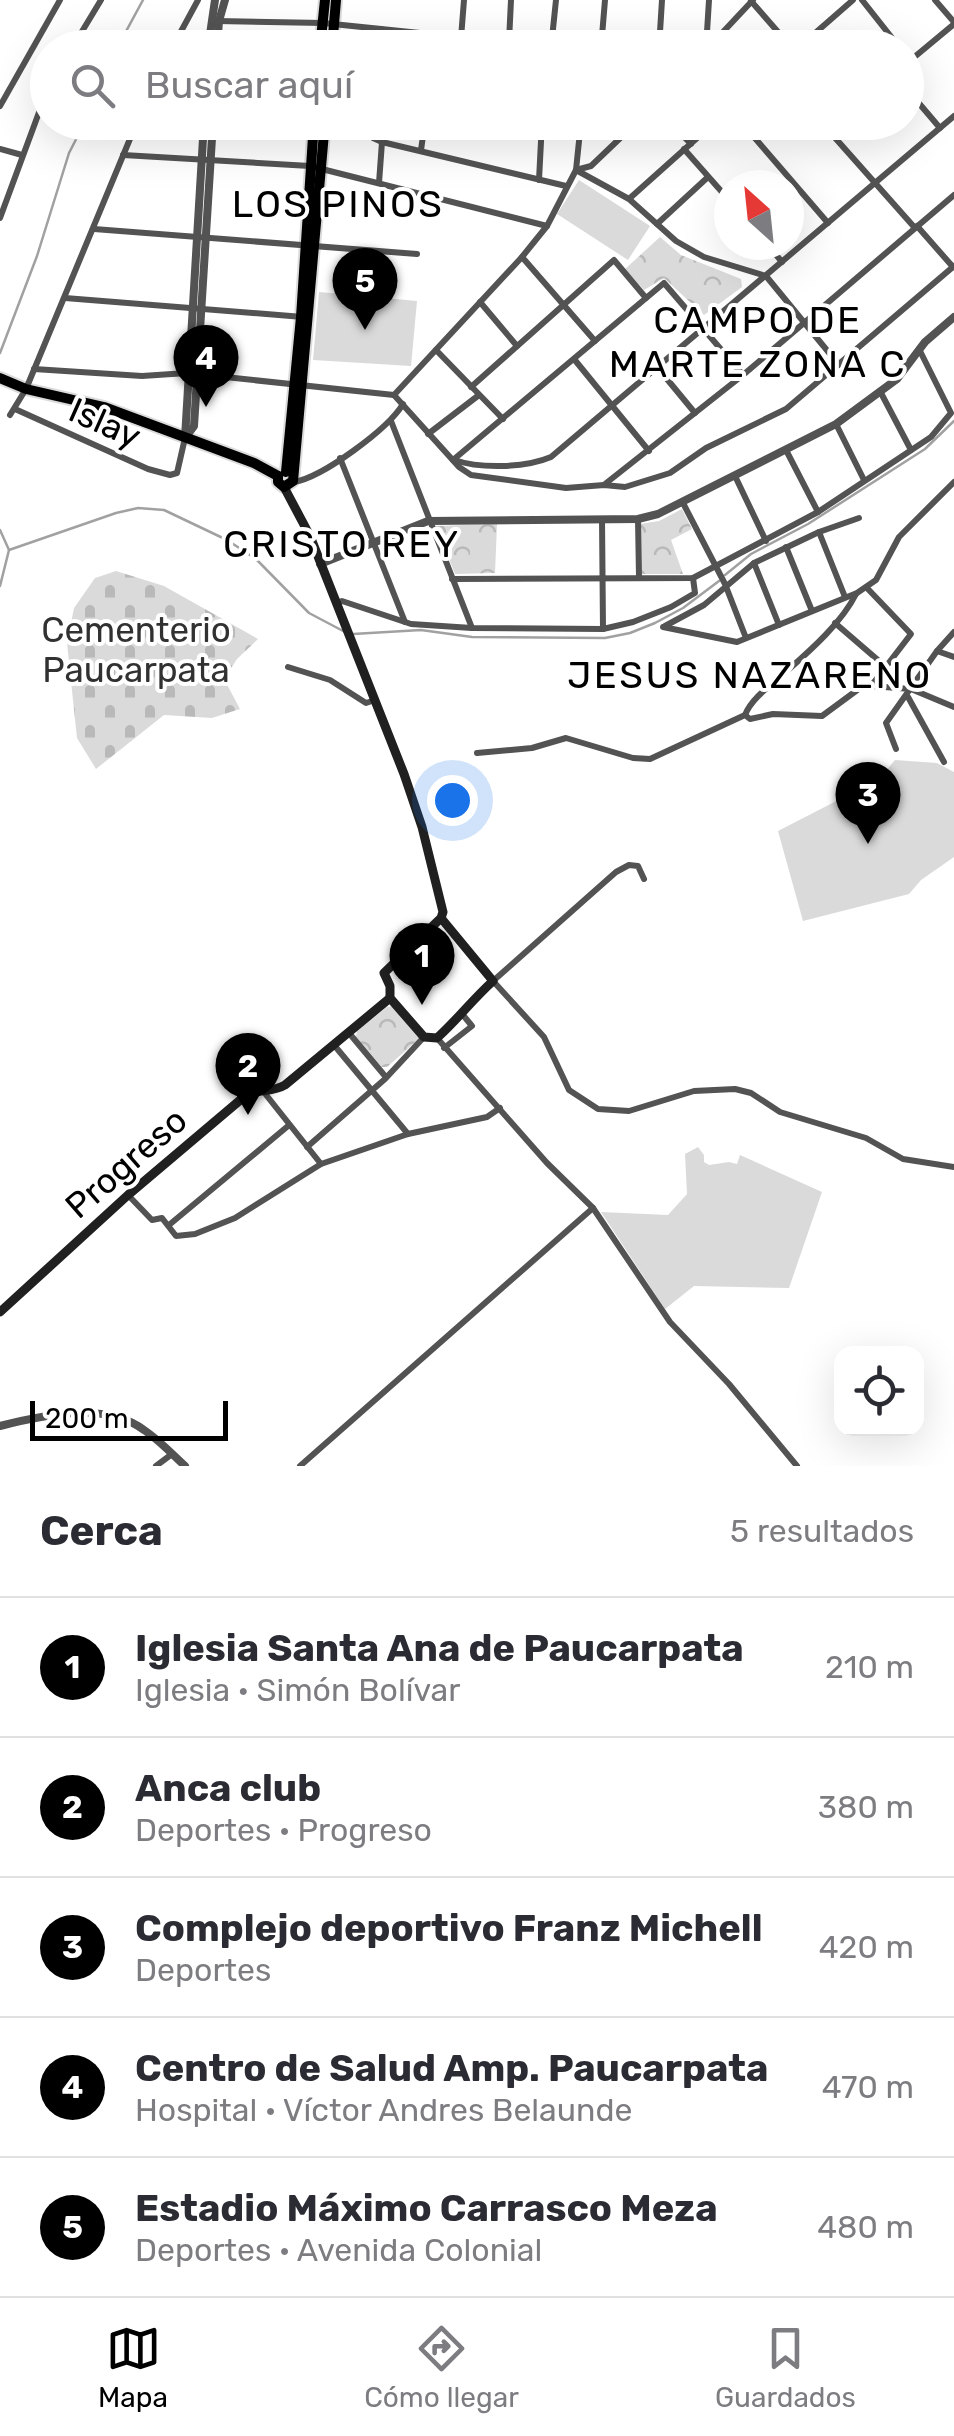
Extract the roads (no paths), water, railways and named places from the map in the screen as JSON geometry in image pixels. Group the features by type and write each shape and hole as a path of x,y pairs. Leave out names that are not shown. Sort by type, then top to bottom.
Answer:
{"main road":[{"path":"325,0 329,30"},
{"path":"326,30 336,0"},
{"path":"314,140 305,318 287,480 293,504 375,700 422,827 443,912 384,972 390,998 424,1038 437,1038 494,981 441,918"},
{"path":"315,167 321,140"},
{"path":"1,379 26,390 104,407 287,480"},
{"name":"Progreso","path":"0,1312 128,1195 245,1096 285,1085 390,998"}],"street":[{"path":"43,30 60,0"},
{"path":"83,30 102,0"},
{"path":"182,30 198,0"},
{"path":"215,0 216,30"},
{"path":"213,30 225,0"},
{"path":"462,30 464,0"},
{"path":"509,30 511,0"},
{"path":"553,30 556,0"},
{"path":"603,30 605,0"},
{"path":"660,30 662,0"},
{"path":"708,30 709,0"},
{"path":"818,30 853,0"},
{"path":"862,0 886,30"},
{"path":"924,47 954,23 934,0"},
{"path":"724,30 752,1 779,30"},
{"path":"215,21 328,23 381,30"},
{"path":"0,106 30,53"},
{"path":"924,109 940,128"},
{"path":"453,460 473,464 542,461 551,457 954,116"},
{"path":"0,218 30,134"},
{"path":"26,390 130,140"},
{"path":"185,438 194,426 192,374 205,140"},
{"path":"206,159 210,140"},
{"path":"378,140 566,186"},
{"path":"421,150 422,140"},
{"path":"539,180 541,140"},
{"path":"394,395 546,226 576,170 578,140"},
{"path":"576,170 591,166 619,140"},
{"path":"682,140 714,184"},
{"path":"629,198 695,140"},
{"path":"756,140 828,224"},
{"path":"34,369 142,376 192,374 394,395 464,471 479,477 566,488 625,487 670,473 706,448 786,409 954,266 837,140"},
{"path":"379,183 382,142"},
{"path":"0,149 22,155"},
{"path":"123,155 315,167 546,226"},
{"path":"576,170 629,198 676,241 704,258 766,276 838,365"},
{"path":"657,224 708,177"},
{"path":"604,485 696,414 954,195"},
{"path":"94,229 417,254"},
{"path":"522,257 596,341"},
{"path":"472,387 614,260 646,298"},
{"path":"453,460 664,283 743,375"},
{"path":"65,298 305,318"},
{"path":"480,302 516,346"},
{"path":"320,564 428,521 638,519 658,514 836,424 897,379 919,349 954,317"},
{"path":"452,580 693,578 717,569 818,512 930,436 952,413 919,349"},
{"path":"436,350 503,419"},
{"path":"574,359 649,451"},
{"path":"657,367 696,414"},
{"name":"Islay","path":"26,390 12,412 148,469 177,473 185,438"},
{"path":"881,393 911,450"},
{"path":"428,434 479,395"},
{"path":"287,480 306,480 340,458 390,421 403,404"},
{"path":"390,421 472,628"},
{"path":"836,424 864,480"},
{"path":"786,450 818,512"},
{"path":"340,458 406,622"},
{"path":"735,476 766,540"},
{"path":"858,518 754,564 704,605 663,627 735,642 857,593 881,575 898,537 954,482"},
{"path":"682,503 717,569 746,638"},
{"path":"602,518 603,629"},
{"path":"638,519 638,578"},
{"path":"819,532 844,597"},
{"path":"786,547 812,611"},
{"path":"754,564 779,625"},
{"path":"334,604 342,602 406,622 472,628 603,629 671,607 695,592 693,578"},
{"path":"867,588 911,630 871,686"},
{"path":"476,752 532,748 566,738 633,758 650,759 745,715 766,688 835,623 857,593"},
{"path":"835,623 886,667"},
{"path":"896,749 886,723 954,632"},
{"path":"937,651 954,657"},
{"path":"288,667 330,680 366,703 375,700"},
{"path":"745,715 822,716 860,688 871,686 954,706"},
{"path":"910,693 944,762"},
{"path":"644,879 638,866 628,865 616,872 494,981 544,1038 570,1090 598,1109 629,1112 694,1091 751,1092 790,1115 866,1138 904,1159 954,1167"},
{"path":"444,1048 472,1026 463,1015"},
{"path":"348,1033 385,1076"},
{"path":"307,1147 424,1038"},
{"path":"437,1038 546,1163 594,1208 670,1322 798,1466"},
{"path":"334,1045 408,1134"},
{"path":"263,1091 321,1164"},
{"path":"128,1195 152,1220 162,1218 176,1236 187,1236 235,1218 321,1164 408,1134 486,1117 500,1108"},
{"path":"170,1226 288,1126"},
{"path":"300,1466 594,1208"},
{"path":"0,1426 67,1414 120,1418 143,1428 185,1466"},
{"path":"156,1466 172,1454"}],"waterway":[{"path":"127,30 143,0"},
{"path":"0,353 76,140"},
{"path":"725,575 751,554 808,524 925,449 954,421"},
{"path":"9,550 116,513 138,508 164,510 227,540 256,559 309,613 345,632"},
{"path":"0,530 9,550 0,586"},
{"path":"353,634 421,630 472,637 605,638 655,623 719,581"}],"place":[{"name":"Estadio Máximo Carrasco Meza","path":"365,330"},
{"name":"Centro de Salud Amp. Paucarpata","path":"206,407"},
{"name":"Complejo deportivo Franz Michell","path":"868,844"},
{"name":"Iglesia Santa Ana de Paucarpata","path":"422,1005"},
{"name":"Anca club","path":"248,1115"}],"district":[{"name":"LOS PINOS","path":"338,204"},
{"name":"CAMPO DE MARTE ZONA C","path":"758,342"},
{"name":"CRISTO REY","path":"342,544"},
{"name":"JESUS NAZARENO","path":"750,675"}],"park label":[{"name":"Cementerio Paucarpata","path":"136,650"}]}
